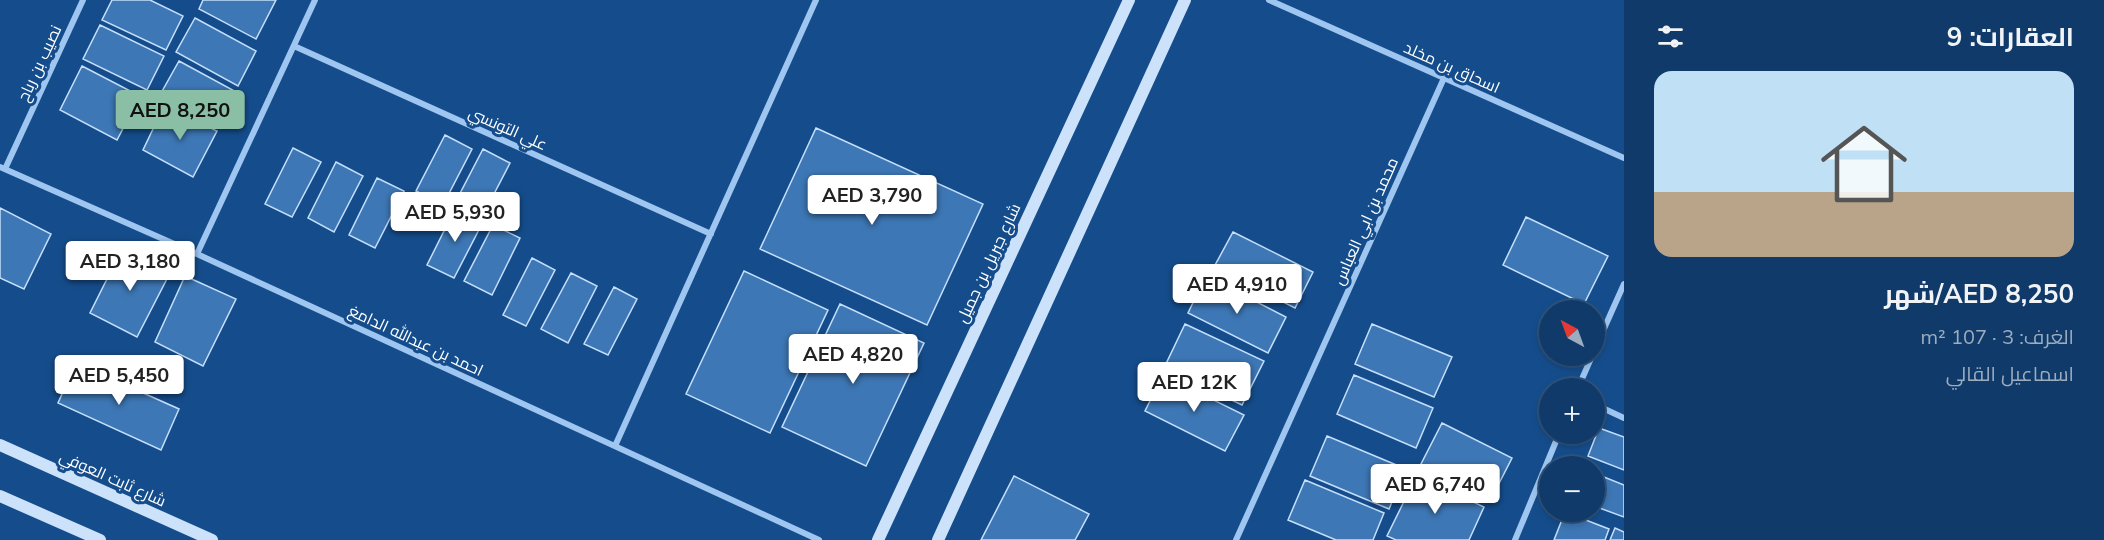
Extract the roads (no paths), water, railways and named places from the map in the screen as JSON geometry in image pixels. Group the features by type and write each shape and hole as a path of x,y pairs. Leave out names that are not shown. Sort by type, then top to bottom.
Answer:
{"street":[{"name":"نصيب بن رباح","path":"2,168 83,0"},
{"path":"197,254 315,0"},
{"path":"615,446 816,0"},
{"name":"شارع جبريل بن جميل","path":"878,540 1128,0"},
{"path":"938,540 1185,0"},
{"name":"اسحاق بن مخلد","path":"1269,0 1624,158"},
{"name":"علي التونسي","path":"294,46 711,234"},
{"name":"محمد بن ابي العباس","path":"1236,540 1444,78"},
{"name":"احمد بن عبدالله الدامغ","path":"2,168 197,254 819,540"},
{"path":"1605,326 1624,284"},
{"path":"1605,409 1624,418"},
{"path":"1515,540 1555,444"},
{"name":"شارع ثابت العوفي","path":"0,445 212,540"},
{"path":"0,496 100,540"}]}
